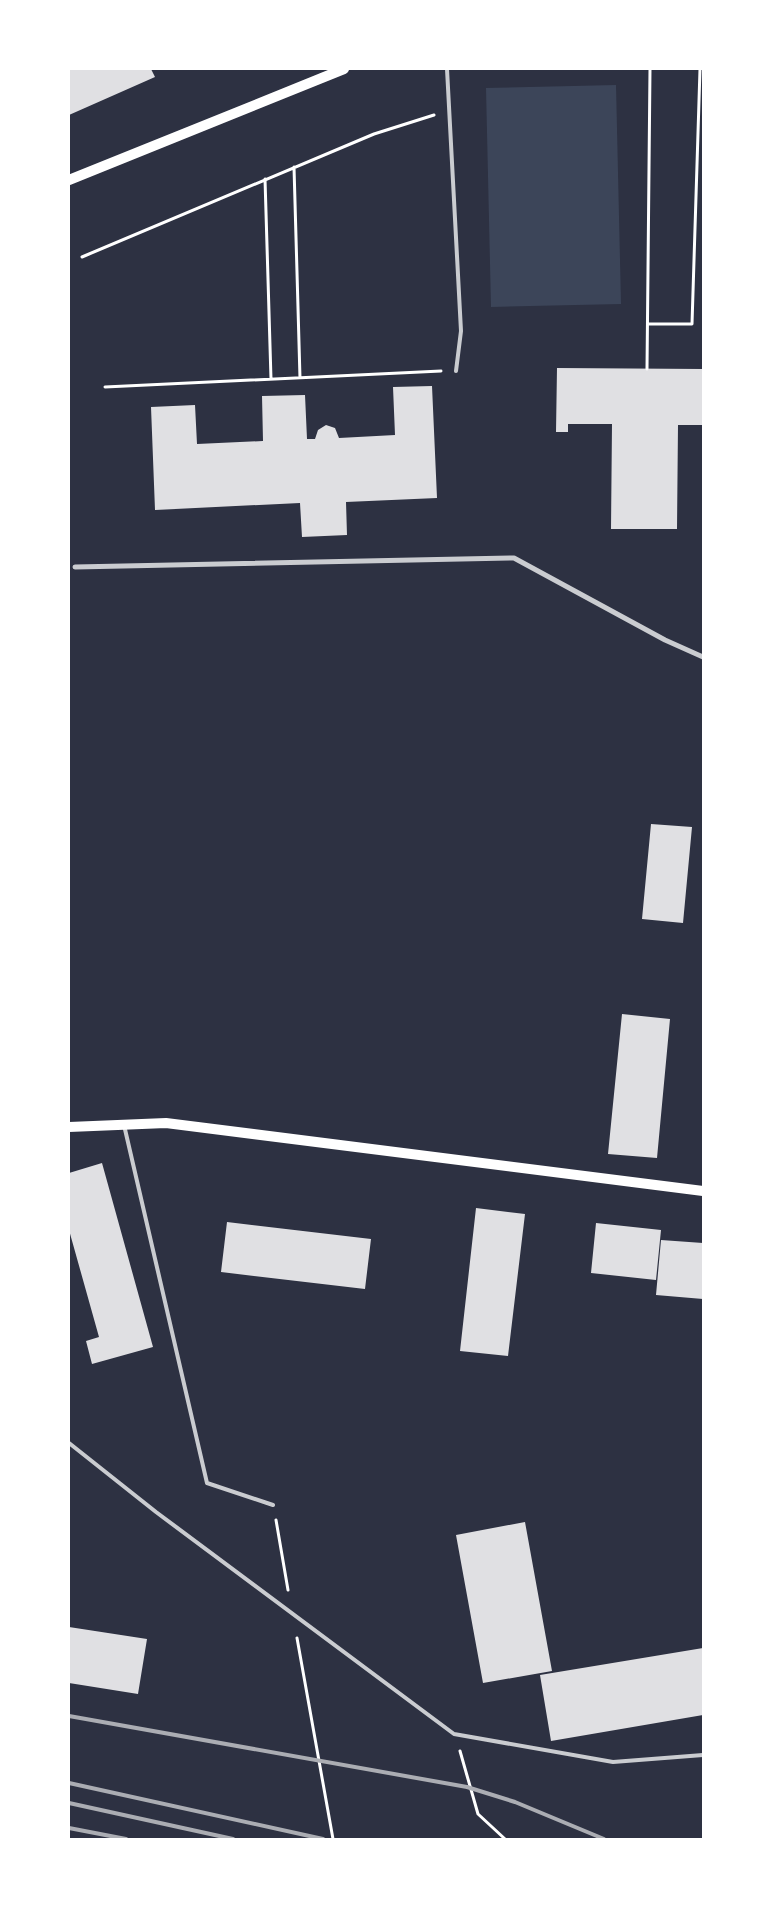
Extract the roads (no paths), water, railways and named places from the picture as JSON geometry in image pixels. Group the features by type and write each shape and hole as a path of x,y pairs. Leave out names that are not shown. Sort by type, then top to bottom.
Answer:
{"main road":[{"path":"69,180 344,69"},
{"path":"69,1127 166,1123 703,1191"}],"street":[{"path":"75,567 514,558 665,640 703,657"}],"lane":[{"path":"447,69 461,331 456,371"},
{"path":"124,1125 207,1483 273,1505"},
{"path":"69,1443 156,1512 454,1734 613,1762 703,1755"}],"railway":[{"path":"69,1716 467,1787 515,1802 604,1839"},
{"path":"69,1783 323,1839"},
{"path":"69,1803 233,1839"},
{"path":"69,1828 126,1839"}]}
